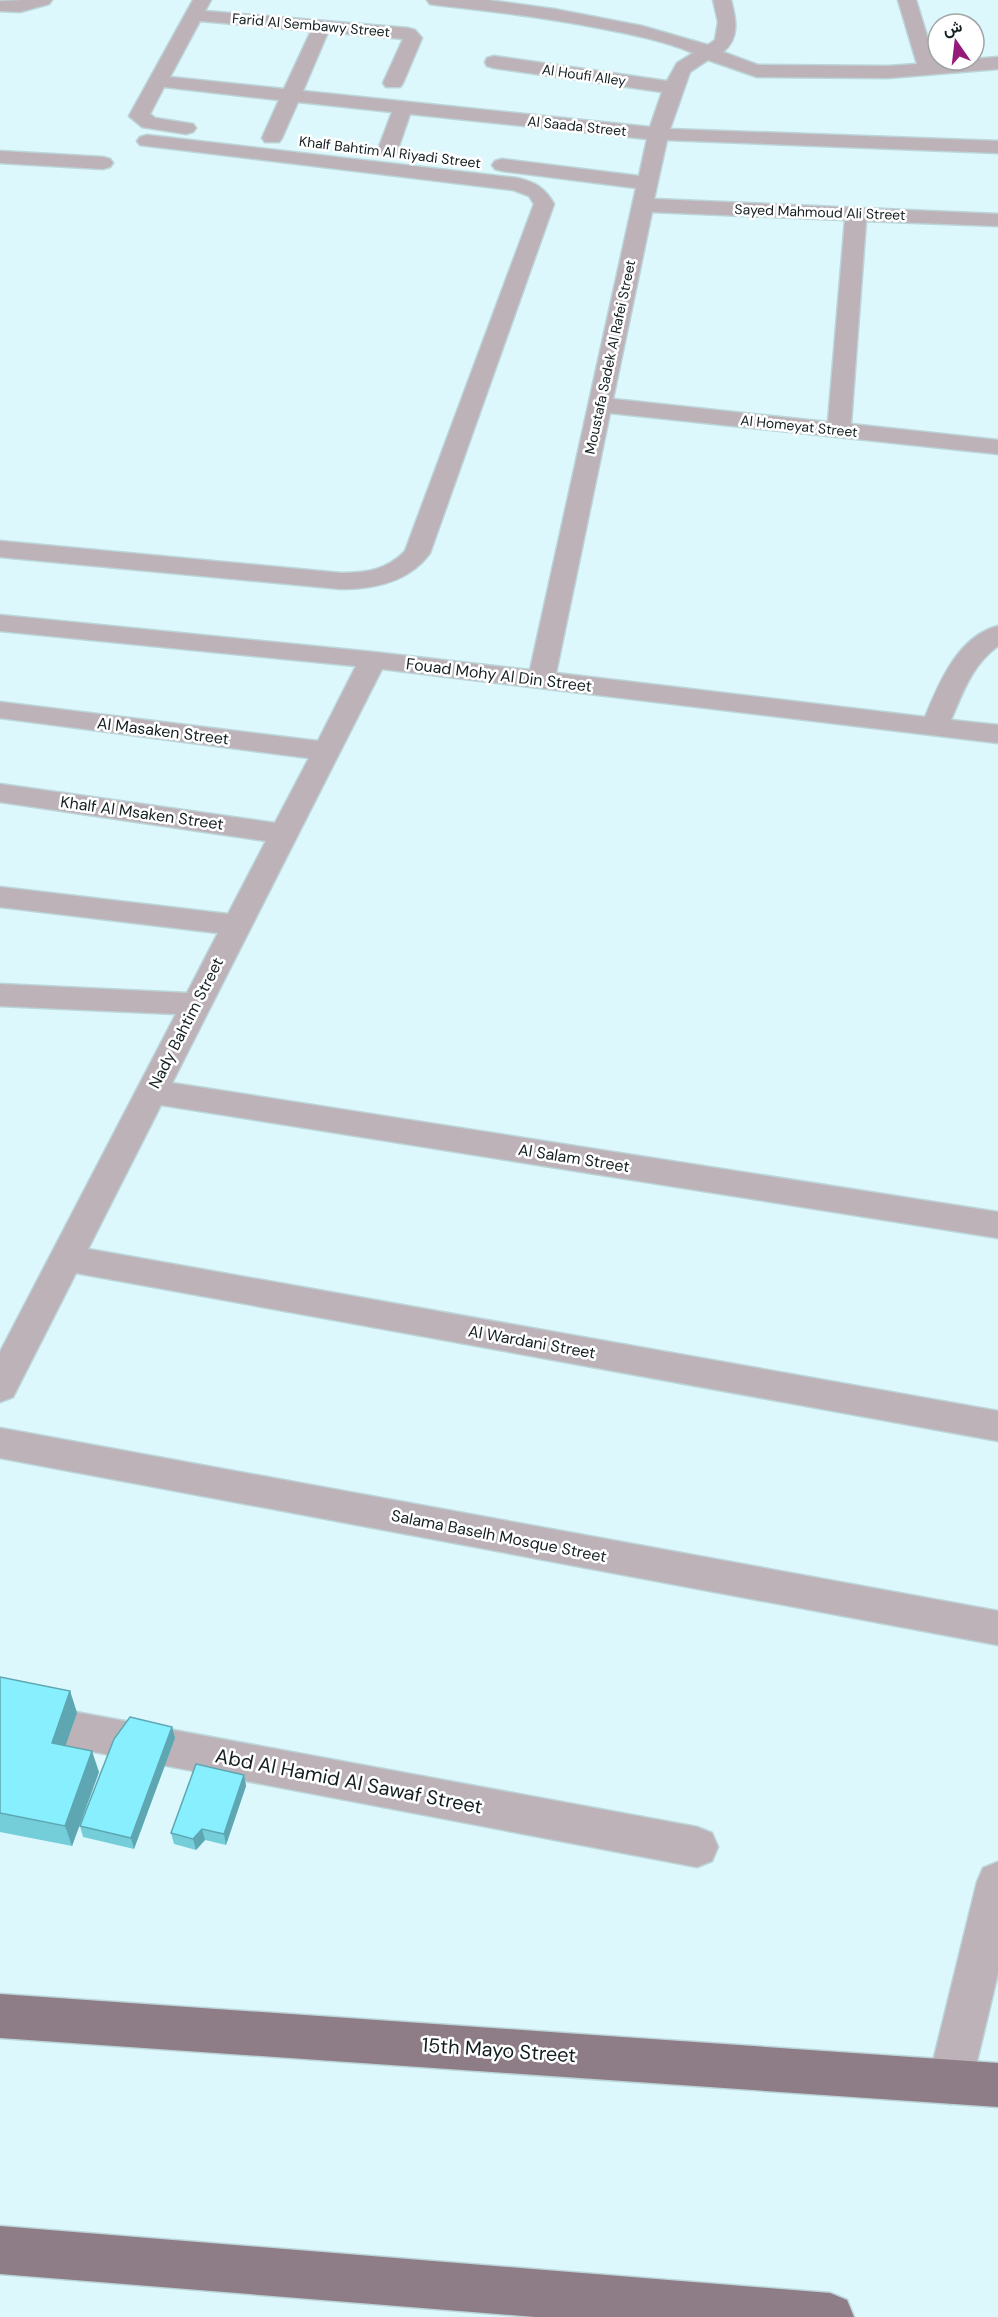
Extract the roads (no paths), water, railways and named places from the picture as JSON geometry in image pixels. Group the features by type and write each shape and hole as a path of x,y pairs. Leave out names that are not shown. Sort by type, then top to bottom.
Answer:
{"main road":[{"name":"15th Mayo Street","path":"0,2016 998,2085"},
{"path":"0,2250 687,2312 830,2317"}],"street":[{"path":"0,6 20,7 43,0"},
{"path":"448,0 565,16 674,39 711,53 738,67 757,71 832,73 926,70"},
{"path":"711,53 721,46 726,37 727,22 722,0"},
{"path":"907,0 926,63"},
{"path":"157,81 198,8"},
{"name":"Farid Al Sembawy Street","path":"198,8 412,36 393,83"},
{"path":"272,138 322,26"},
{"name":"Moustafa Sadek Al Rafei Street","path":"541,680 658,134 684,67 694,59 711,53"},
{"name":"Al Houfi Alley","path":"494,62 674,88"},
{"name":"Al Saada Street","path":"157,81 658,134 998,147"},
{"name":"Khalf Bahtim Al Riyadi Street","path":"157,81 139,116 149,123 387,152 645,194"},
{"path":"387,152 403,107"},
{"path":"0,549 341,581 373,579 400,569 417,554 544,204 537,192 517,184 147,141"},
{"path":"0,157 103,163"},
{"name":"Sayed Mahmoud Ali Street","path":"645,194 856,214 998,220"},
{"path":"839,430 856,214"},
{"name":"Al Homeyat Street","path":"600,405 998,447"},
{"name":"Fouad Mohy Al Din Street","path":"0,623 373,660 998,734"},
{"path":"934,727 962,666 981,645 998,634"},
{"name":"Nady Bahtim Street","path":"0,1386 373,660"},
{"name":"Al Masaken Street","path":"0,710 326,752"},
{"name":"Khalf Al Msaken Street","path":"0,792 284,834"},
{"path":"0,897 237,925"},
{"path":"0,995 196,1004"},
{"name":"Al Salam Street","path":"151,1092 998,1225"},
{"name":"Al Wardani Street","path":"66,1258 998,1426"},
{"name":"Salama Baselh Mosque Street","path":"0,1443 998,1628"},
{"name":"Abd Al Hamid Al Sawaf Street","path":"0,1716 697,1847"},
{"path":"950,2082 998,1882"}]}
